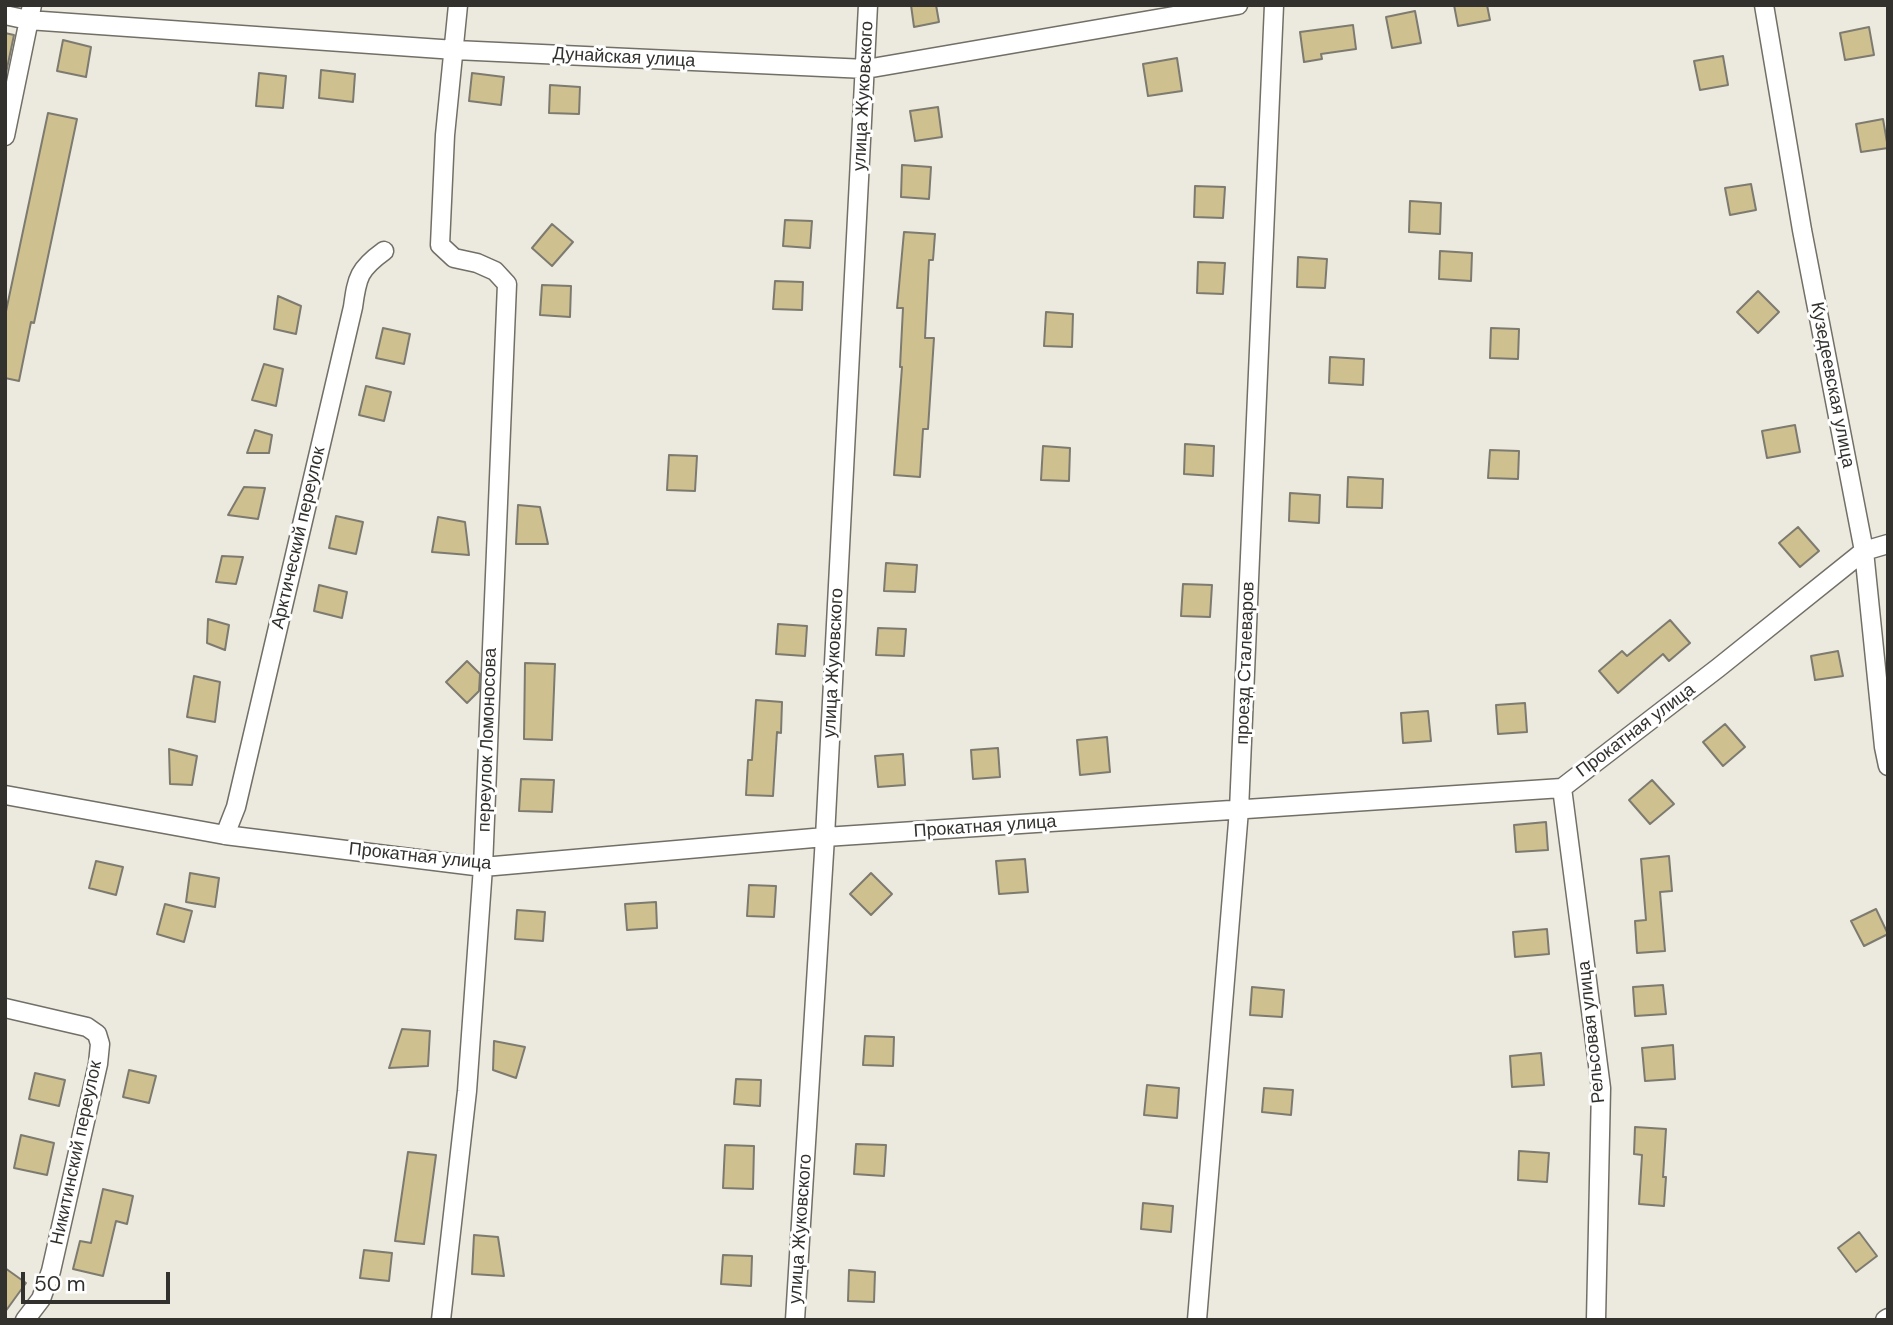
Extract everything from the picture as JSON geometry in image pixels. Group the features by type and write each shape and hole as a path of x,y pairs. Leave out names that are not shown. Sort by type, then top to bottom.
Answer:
{"street":[{"path":"455,50 458,5"},
{"name":"улица Жуковского","path":"795,1320 825,837 868,5"},
{"name":"Дунайская улица","path":"5,15 30,13 455,50 866,69 1238,5"},
{"name":"проезд Сталеваров","path":"1197,1320 1239,810 1273,5"},
{"name":"Кузедеевская улица","path":"1764,5 1802,230 1864,551 1888,766"},
{"path":"5,136 30,13"},
{"name":"переулок Ломоносова","path":"441,1320 467,1091 483,867 507,284 495,271 477,263 454,258 440,245 445,135 455,50"},
{"name":"Арктический переулок","path":"225,835 236,807 353,307 356,283 366,264 384,251"},
{"name":"Прокатная улица","path":"5,796 225,835 483,867 825,837 1562,788 1864,551 1888,544"},
{"name":"Рельсовая улица","path":"1562,788 1601,1088 1595,1320"},
{"name":"Никитинский переулок","path":"5,1008 87,1027 97,1034 100,1044 98,1064 51,1271 41,1299 25,1320"}],"building":[{"path":"911,5 936,5 939,22 914,27"},
{"path":"1454,5 1487,5 1490,20 1458,26"},
{"path":"1415,11 1421,43 1392,48 1386,17"},
{"path":"1353,25 1356,49 1321,54 1322,59 1304,62 1300,32"},
{"path":"1869,27 1874,55 1845,60 1840,33"},
{"path":"5,33 14,35 5,78"},
{"path":"63,40 91,47 86,77 57,71"},
{"path":"1723,56 1728,85 1700,90 1694,61"},
{"path":"1177,58 1182,91 1148,96 1143,64"},
{"path":"321,70 355,74 353,102 319,98"},
{"path":"259,73 286,76 283,108 256,106"},
{"path":"472,73 504,77 501,105 469,101"},
{"path":"550,85 580,87 579,114 549,113"},
{"path":"938,107 942,137 915,141 910,111"},
{"path":"48,113 77,119 34,323 31,322 19,381 5,378 5,316"},
{"path":"1883,119 1888,148 1861,152 1856,124"},
{"path":"902,165 931,167 929,199 901,197"},
{"path":"1751,184 1756,210 1730,215 1725,188"},
{"path":"1195,186 1225,187 1223,218 1194,217"},
{"path":"1410,201 1441,203 1440,234 1409,232"},
{"path":"785,220 812,221 810,248 783,246"},
{"path":"552,224 573,242 552,266 532,248"},
{"path":"904,232 935,234 933,260 929,260 925,338 934,338 928,429 923,429 920,477 894,475 902,367 903,308 897,308"},
{"path":"1440,251 1472,253 1471,281 1439,279"},
{"path":"1298,257 1327,259 1325,288 1297,287"},
{"path":"1198,262 1225,263 1223,294 1197,293"},
{"path":"775,281 803,282 802,310 773,309"},
{"path":"542,285 571,286 570,317 540,315"},
{"path":"1758,291 1779,312 1758,333 1737,312"},
{"path":"278,296 301,306 296,334 274,329"},
{"path":"1046,312 1073,314 1072,347 1044,346"},
{"path":"383,328 410,334 404,364 376,358"},
{"path":"1491,328 1519,329 1518,359 1490,358"},
{"path":"1330,357 1364,359 1363,385 1329,383"},
{"path":"264,364 283,369 276,406 252,400"},
{"path":"366,386 391,392 384,421 359,415"},
{"path":"1795,425 1800,452 1767,458 1762,431"},
{"path":"255,430 272,435 269,453 247,453"},
{"path":"1185,444 1214,446 1213,476 1184,474"},
{"path":"1043,446 1070,448 1069,481 1041,480"},
{"path":"1490,450 1519,451 1518,479 1488,478"},
{"path":"669,455 697,456 695,491 667,490"},
{"path":"1348,477 1383,479 1382,508 1347,507"},
{"path":"244,487 265,488 258,519 228,515"},
{"path":"1290,493 1320,495 1319,523 1289,521"},
{"path":"518,505 540,507 548,544 516,544"},
{"path":"336,516 363,522 356,554 329,548"},
{"path":"438,517 465,522 469,555 432,552"},
{"path":"1798,527 1819,551 1800,567 1779,543"},
{"path":"222,556 243,557 236,584 216,582"},
{"path":"886,563 917,565 915,592 884,591"},
{"path":"1183,584 1212,585 1210,617 1181,616"},
{"path":"319,585 347,592 342,618 314,611"},
{"path":"208,619 229,625 225,650 207,643"},
{"path":"1670,620 1690,643 1669,661 1663,654 1618,693 1599,671 1622,651 1627,656"},
{"path":"778,624 807,626 805,656 776,654"},
{"path":"878,628 906,629 904,656 876,655"},
{"path":"1838,651 1843,676 1815,680 1811,656"},
{"path":"467,661 480,674 479,691 467,703 446,682"},
{"path":"525,663 555,664 552,740 524,739"},
{"path":"194,676 220,682 215,722 187,717"},
{"path":"756,700 782,702 781,733 777,732 773,796 746,795 748,760 752,760"},
{"path":"1525,703 1527,732 1498,734 1496,705"},
{"path":"1428,711 1431,741 1403,743 1401,713"},
{"path":"1725,724 1745,747 1723,766 1703,742"},
{"path":"1107,737 1110,772 1080,775 1077,740"},
{"path":"998,748 1000,777 973,779 971,750"},
{"path":"169,749 197,756 192,785 170,784"},
{"path":"903,754 905,785 878,787 875,756"},
{"path":"521,779 554,780 552,812 519,811"},
{"path":"1652,780 1674,804 1650,824 1629,800"},
{"path":"1546,822 1548,850 1516,852 1514,825"},
{"path":"1669,856 1672,891 1660,892 1665,951 1637,953 1635,921 1646,920 1641,859"},
{"path":"1025,859 1028,892 999,894 996,861"},
{"path":"96,861 123,867 116,895 89,888"},
{"path":"190,873 219,878 215,907 186,902"},
{"path":"871,873 892,894 871,915 850,894"},
{"path":"749,885 776,886 774,917 747,916"},
{"path":"656,902 657,928 627,930 625,904"},
{"path":"165,904 192,911 184,942 157,934"},
{"path":"1876,909 1888,934 1864,946 1851,921"},
{"path":"517,910 545,912 543,941 515,939"},
{"path":"1547,929 1549,954 1515,957 1513,932"},
{"path":"1663,985 1666,1014 1635,1016 1633,987"},
{"path":"1252,987 1284,990 1282,1017 1250,1015"},
{"path":"402,1029 430,1031 428,1066 389,1068"},
{"path":"865,1036 894,1037 893,1066 863,1065"},
{"path":"494,1041 525,1047 516,1078 493,1070"},
{"path":"1673,1045 1675,1079 1645,1081 1642,1048"},
{"path":"1541,1053 1544,1085 1512,1087 1510,1056"},
{"path":"129,1070 156,1076 149,1103 123,1097"},
{"path":"35,1073 65,1080 59,1106 29,1099"},
{"path":"736,1079 761,1080 760,1106 734,1104"},
{"path":"1147,1085 1179,1088 1177,1118 1144,1115"},
{"path":"1264,1088 1293,1090 1291,1115 1262,1112"},
{"path":"1635,1127 1666,1129 1664,1206 1639,1204 1642,1155 1634,1154"},
{"path":"21,1135 54,1143 47,1175 14,1168"},
{"path":"856,1144 886,1145 884,1176 854,1174"},
{"path":"725,1145 754,1146 753,1189 723,1188"},
{"path":"1519,1151 1549,1153 1547,1182 1518,1180"},
{"path":"408,1152 436,1155 424,1244 395,1241"},
{"path":"103,1189 133,1196 127,1224 116,1221 103,1276 73,1269 80,1241 91,1243"},
{"path":"1143,1203 1173,1206 1171,1232 1141,1229"},
{"path":"1859,1232 1877,1256 1856,1272 1838,1248"},
{"path":"474,1235 498,1237 504,1276 472,1274"},
{"path":"364,1250 392,1253 389,1281 360,1278"},
{"path":"723,1255 752,1256 751,1286 721,1284"},
{"path":"5,1268 26,1283 5,1312"},
{"path":"849,1270 875,1272 874,1302 848,1301"}]}
